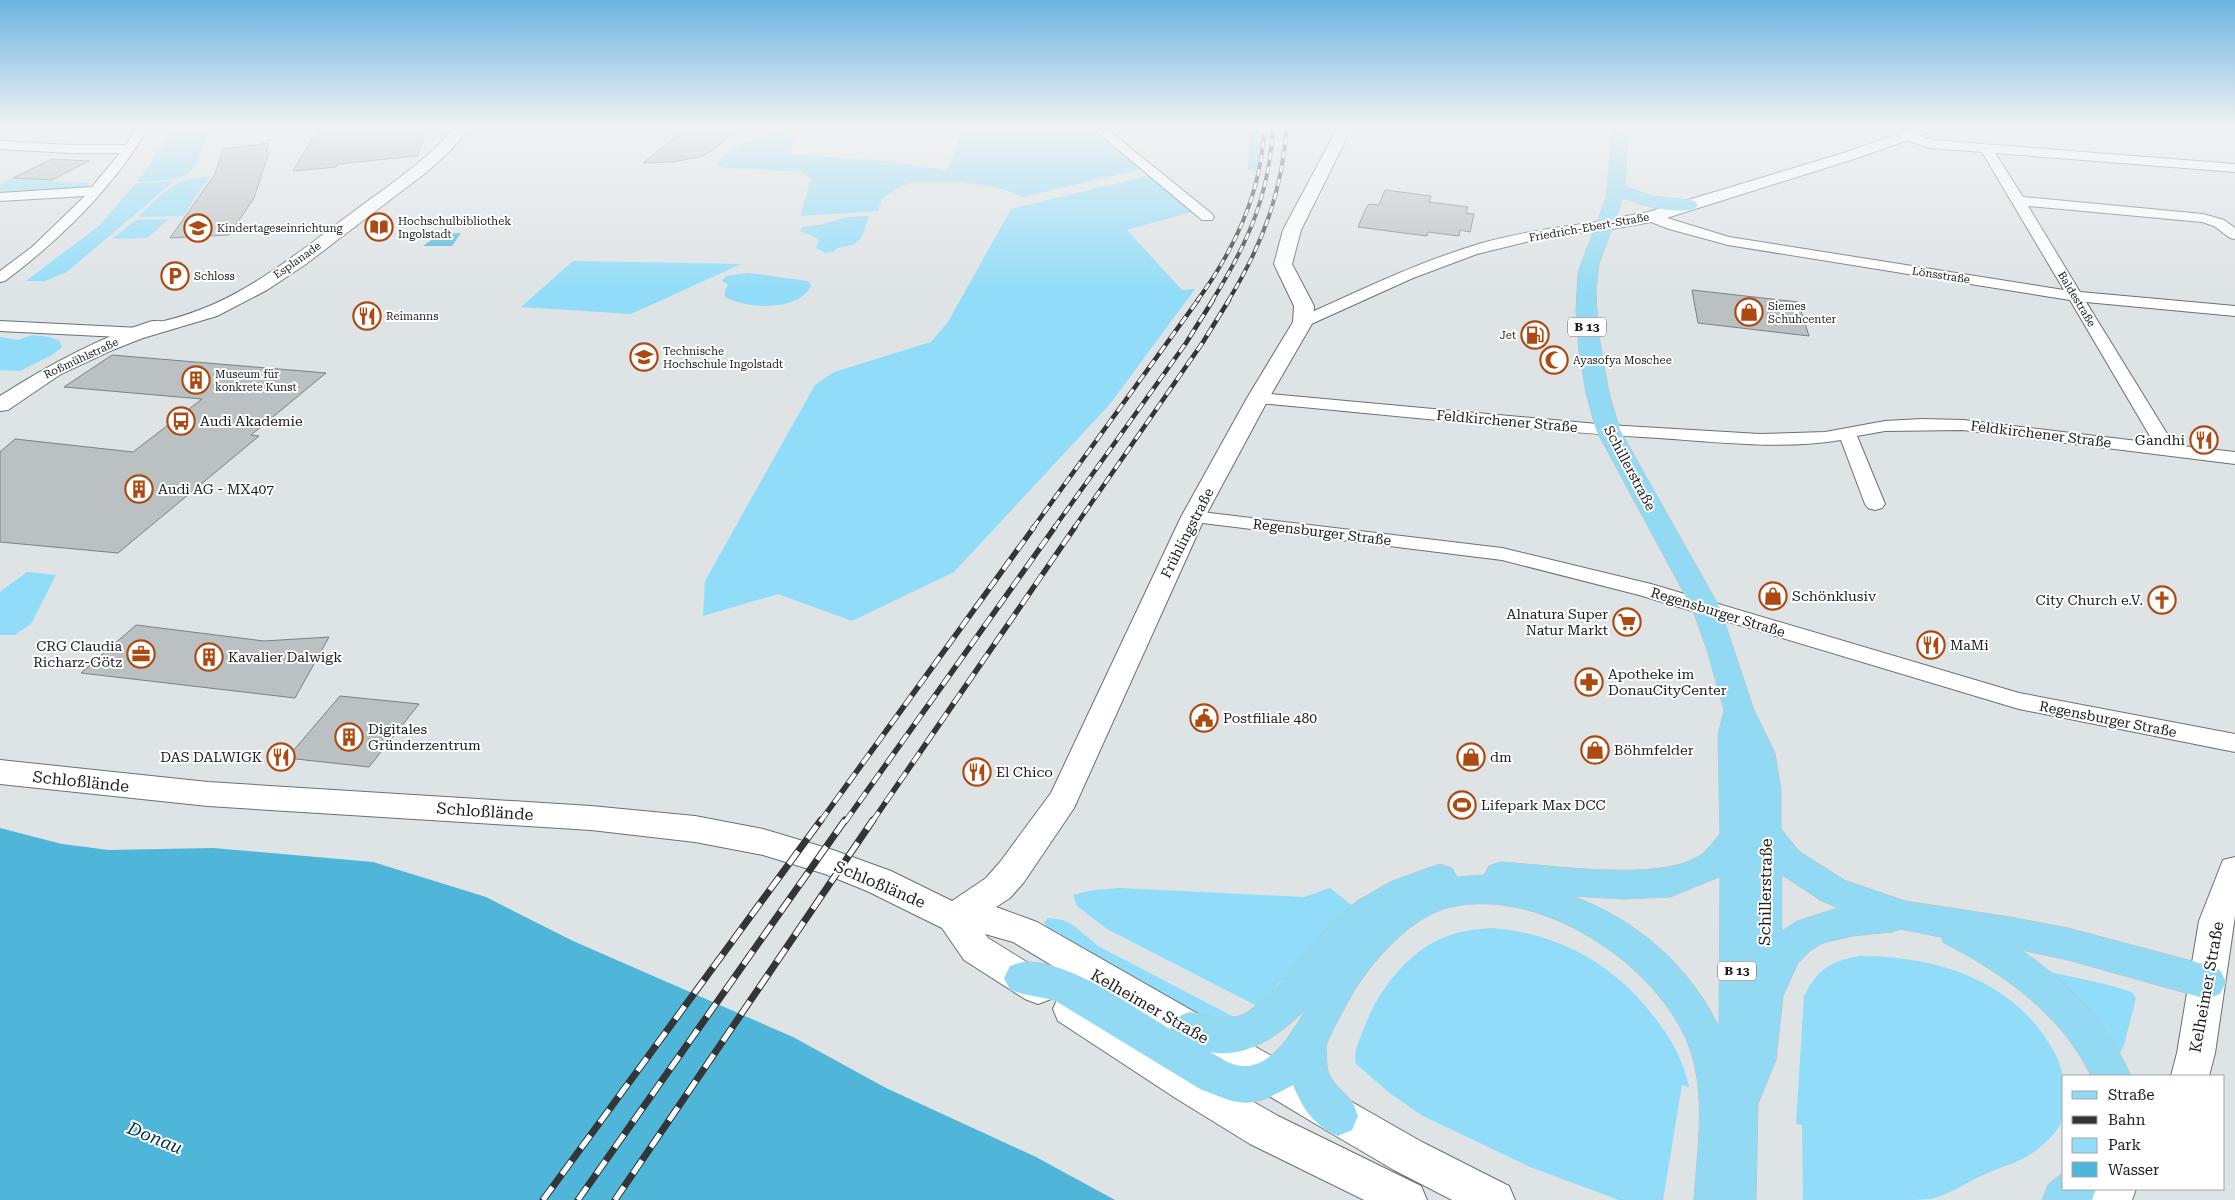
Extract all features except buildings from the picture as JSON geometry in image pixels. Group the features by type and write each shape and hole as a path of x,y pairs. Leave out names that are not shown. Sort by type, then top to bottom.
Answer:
{"main road":[{"name":"Schillerstraße","path":"1617,181 1613,206 1593,251 1588,274 1587,327 1598,399 1608,430 1706,608 1720,645 1739,710 1733,735 1737,807 1751,837 1764,999 1756,1060 1728,1101"},
{"path":"1616,188 1636,198 1689,205"},
{"name":"Schillerstraße","path":"1728,1101 1738,1030 1751,837"},
{"path":"1189,1030 1222,1036 1252,1030 1278,1012 1348,930 1380,903 1409,889 1445,877 1494,875 1623,885 1670,884 1711,866 1751,837 1832,890 1971,938 2020,968 2044,989 2080,1026 2111,1075"},
{"path":"1023,978 1050,981 1067,988 1214,1076 1232,1083 1249,1085 1270,1077 1287,1065 1307,1042 1344,974 1379,933 1399,918 1419,904 1446,893 1487,889 1514,892 1542,900 1598,925 1633,948 1666,978 1688,1008 1700,1029 1711,1053 1728,1101"},
{"path":"1764,999 1778,964 1789,946 1808,932 1864,918 1916,918 2010,932 2068,944 2207,982"},
{"path":"1307,1042 1308,1077 1318,1096 1338,1116"},
{"name":"B 13","path":"1715,1200 1728,1101"},
{"name":"B 13","path":"1728,1101 1735,1200"},
{"path":"2063,1200 2074,1190"}],"street":[{"path":"4,272 38,250 60,229 103,181"},
{"name":"Esplanade","path":"0,326 140,332 206,314 242,297 268,281 406,181"},
{"path":"1164,181 1207,216"},
{"path":"1303,322 1304,306 1283,264 1287,245 1296,221 1317,181"},
{"name":"Friedrich-Ebert-Straße","path":"1303,322 1404,277 1472,251 1559,230 1651,217 1765,181"},
{"name":"Baldestraße","path":"2007,181 2167,449"},
{"path":"0,196 95,191"},
{"path":"2019,201 2203,218 2219,223 2235,235"},
{"name":"Lönsstraße","path":"1651,217 1674,226 1728,241 2074,296 2235,311"},
{"name":"Frühlingstraße","path":"954,918 998,888 1012,872 1063,799 1193,517 1258,398 1303,322"},
{"name":"Roßmühlstraße","path":"0,405 54,370 140,332"},
{"name":"Feldkirchener Straße","path":"1258,398 1608,430 1796,439 1825,437 1903,425 1963,425 2167,449 2232,461"},
{"path":"1846,433 1875,504"},
{"name":"Regensburger Straße","path":"1193,517 1502,554 1602,578 2019,701 2235,743"},
{"name":"Schloßlände","path":"0,772 208,794 591,818 695,829 762,842 833,863 878,880 954,918"},
{"name":"Kelheimer Straße","path":"2190,1075 2216,921 2235,870"},
{"path":"954,918 976,949 1190,1086 1264,1130 1407,1200"},
{"name":"Kelheimer Straße","path":"954,918 978,918 1005,924 1025,932 1338,1116 1417,1160 1495,1200"},
{"path":"2101,1200 2115,1190"}],"green space":[{"path":"7,181 89,183 86,190 0,194 0,184"},
{"path":"174,181 67,272 45,281 26,281 100,225 135,184"},
{"path":"181,181 207,181 183,216 138,217 162,194"},
{"path":"810,181 1091,181 1023,197 999,188 961,182 914,182 897,188 882,199 878,211 800,216"},
{"path":"1126,181 1157,181 1191,212 1127,230 1182,290 1195,289 1110,404 954,572 852,621 778,594 703,616 705,581 815,385 834,372 931,342 948,322 1011,209"},
{"path":"869,216 860,240 852,245 837,248 833,252 825,253 816,248 819,239 800,231 802,227 820,225 847,217"},
{"path":"169,219 147,238 112,239 136,220"},
{"path":"573,261 741,264 631,314 521,307"},
{"path":"749,273 808,281 811,286 795,300 771,306 746,304 725,297 725,290 728,285 722,281 726,276"},
{"path":"32,335 49,337 60,341 62,347 52,355 20,371 0,370 0,337 18,340"},
{"path":"27,572 56,575 31,624 15,635 0,635 0,592"},
{"path":"1120,888 1304,897 1330,888 1354,907 1257,1006 1107,929 1077,906 1073,895 1093,890"},
{"path":"1048,918 1063,920 1074,926 1098,946 1234,1017 1216,1019 1198,1013 1047,928 1044,923"},
{"path":"1491,928 1516,931 1540,937 1563,945 1585,956 1624,984 1642,1002 1668,1037 1681,1061 1689,1087 1682,1085 1663,1200 1619,1200 1530,1167 1421,1115 1391,1094 1356,1064 1357,1047 1376,1002 1406,963 1431,944 1445,937 1456,933"},
{"path":"1859,956 1885,957 1935,965 1959,972 1982,982 2003,995 2023,1011 2040,1030 2058,1059 2062,1075 2062,1122 2056,1131 2047,1141 2023,1159 1931,1199 1803,1200 1802,1125 1796,1124 1804,996 1820,973 1832,964"},
{"path":"2041,970 2132,992 2136,998 2121,1052 2114,1055"}],"water":[{"path":"461,233 452,246 423,246 439,234"},
{"name":"Donau","path":"0,828 62,844 109,850 213,848 373,862 486,897 573,941 793,1037 886,1088 1036,1157 1115,1200 0,1200"}],"railway":[{"path":"1197,301 1235,240 1256,181"},
{"path":"1212,301 1246,238 1255,217 1265,181"},
{"path":"1228,301 1261,238 1279,181"},
{"path":"1033,528 1198,300"},
{"path":"1054,528 1186,343 1213,300"},
{"path":"1074,528 1203,342 1229,300"},
{"path":"820,822 1034,527"},
{"path":"845,822 1055,527"},
{"path":"872,822 1075,527"},
{"path":"543,1200 821,820"},
{"path":"578,1200 845,820"},
{"path":"615,1200 873,820"}],"place":[{"name":"Hochschulbibliothek Ingolstadt","path":"379,227"},
{"name":"Kindertageseinrichtung","path":"198,228"},
{"name":"Schloss","path":"175,276"},
{"name":"Siemes Schuhcenter","path":"1749,312"},
{"name":"Reimanns","path":"367,316"},
{"name":"Jet","path":"1535,335"},
{"name":"Technische Hochschule Ingolstadt","path":"644,357"},
{"name":"Ayasofya Moschee","path":"1554,360"},
{"name":"Museum für konkrete Kunst","path":"196,380"},
{"name":"Audi Akademie","path":"181,421"},
{"name":"Gandhi","path":"2204,440"},
{"name":"Audi AG - MX407","path":"139,489"},
{"name":"Schönklusiv","path":"1773,596"},
{"name":"City Church e.V.","path":"2162,600"},
{"name":"Alnatura Super Natur Markt","path":"1627,622"},
{"name":"MaMi","path":"1931,645"},
{"name":"CRG Claudia Richarz-Götz","path":"141,654"},
{"name":"Kavalier Dalwigk","path":"209,657"},
{"name":"Apotheke im DonauCityCenter","path":"1589,682"},
{"name":"Postfiliale 480","path":"1204,718"},
{"name":"Digitales Gründerzentrum","path":"349,737"},
{"name":"Böhmfelder","path":"1595,750"},
{"name":"DAS DALWIGK","path":"281,757"},
{"name":"dm","path":"1471,757"},
{"name":"El Chico","path":"977,772"},
{"name":"Lifepark Max DCC","path":"1462,805"}]}
